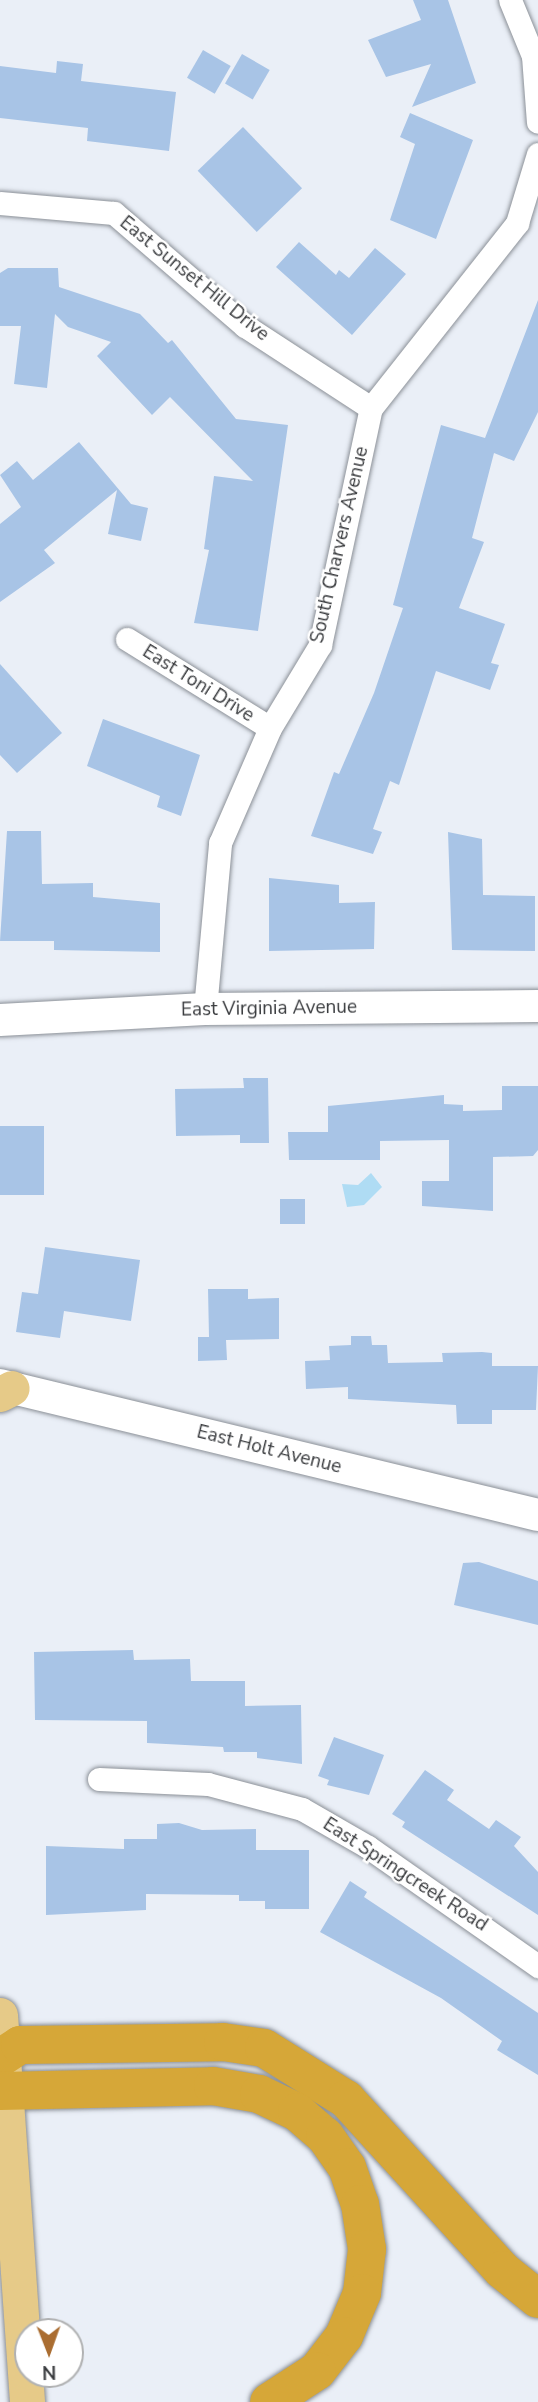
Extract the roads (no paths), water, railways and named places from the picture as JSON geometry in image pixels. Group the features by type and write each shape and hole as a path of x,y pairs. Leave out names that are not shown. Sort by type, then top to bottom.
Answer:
{"highway":[{"path":"269,2402 317,2371 344,2336 362,2293 367,2249 360,2204 347,2167 325,2136 297,2112 259,2095 213,2086 3,2074 20,2045 223,2042 264,2048 346,2099 502,2270 538,2299"}],"main road":[{"path":"0,2015 27,2402"}],"street":[{"path":"510,0 533,56 538,122"},
{"name":"South Charvers Avenue","path":"205,1009 220,843 270,728 320,645 371,408 517,223 538,154"},
{"name":"East Sunset Hill Drive","path":"0,203 114,214 245,326 371,408"},
{"name":"East Toni Drive","path":"127,639 270,728"},
{"name":"East Virginia Avenue","path":"0,1020 205,1009 538,1006"},
{"name":"East Holt Avenue","path":"4,1389 538,1516"},
{"name":"East Springcreek Road","path":"99,1779 208,1784 302,1810 368,1847 538,1966"}],"water":[{"path":"371,1173 382,1187 364,1205 347,1207 342,1184 358,1185"}]}
